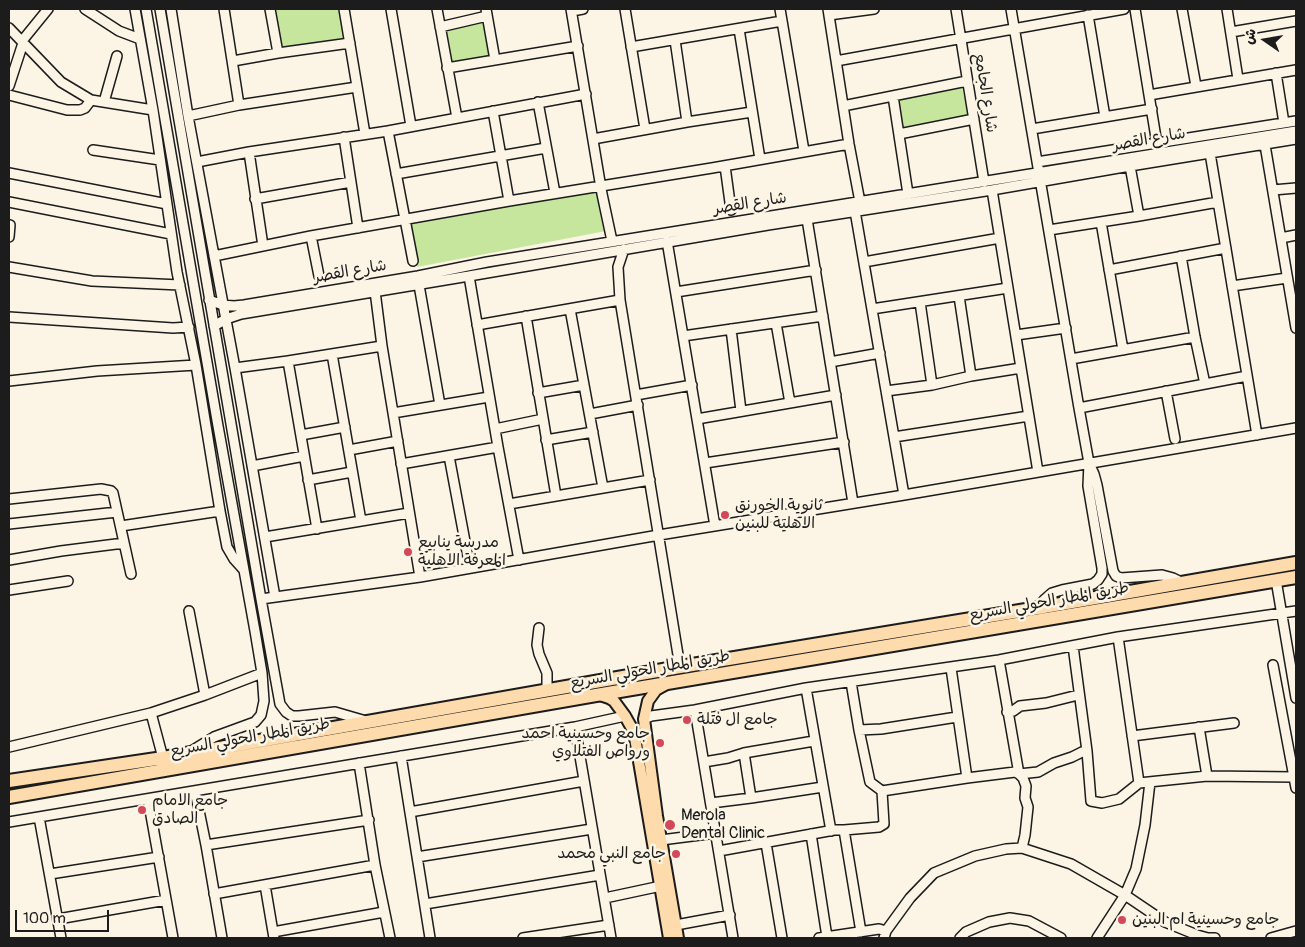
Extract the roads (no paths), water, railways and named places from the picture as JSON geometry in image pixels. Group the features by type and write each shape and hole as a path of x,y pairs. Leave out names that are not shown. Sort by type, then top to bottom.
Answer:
{"highway":[{"name":"طريق المطار الحولي السريع","path":"9,781 163,758 680,667 1296,563"},
{"name":"طريق المطار الحولي السريع","path":"9,797 596,695 1296,577"}],"main road":[{"path":"669,683 656,690 648,701 644,719 661,886 669,938"},
{"path":"596,695 614,701 634,732 655,827 661,840 678,938"}],"street":[{"path":"85,9 120,31 140,39"},
{"path":"134,9 153,110 171,234 196,365 227,547 243,570"},
{"path":"146,9 262,673 264,701 258,719 250,724 214,737 196,749 184,753"},
{"path":"160,9 279,701 283,710 296,716 335,712 344,713 360,720 376,720"},
{"path":"171,9 188,116 276,597"},
{"path":"224,9 240,105"},
{"path":"270,9 278,53"},
{"path":"344,9 365,134"},
{"path":"392,9 411,126"},
{"path":"437,9 457,118"},
{"path":"583,9 571,10 612,241"},
{"path":"625,9 645,129"},
{"path":"780,9 804,151"},
{"path":"860,202 828,12 874,9"},
{"name":"شارع الجامع","path":"956,9 984,182"},
{"path":"1010,9 1089,463 1097,486 1112,569 1114,574 1121,578 1162,575 1183,583"},
{"path":"836,61 1124,9"},
{"path":"1134,9 1157,144"},
{"path":"1182,9 1196,86"},
{"path":"1227,9 1238,79"},
{"path":"9,86 23,42 44,10"},
{"path":"440,27 486,13 495,60"},
{"path":"1088,16 1105,117"},
{"path":"631,47 782,21"},
{"path":"1231,32 1296,21"},
{"path":"9,28 61,82 91,100 153,110"},
{"path":"739,29 760,159"},
{"path":"152,42 158,45 165,40"},
{"path":"675,40 686,122"},
{"path":"233,61 350,43"},
{"path":"447,68 578,46"},
{"path":"104,102 117,56"},
{"path":"156,68 164,62 169,65"},
{"path":"1150,95 1296,70"},
{"path":"1276,74 1284,123"},
{"path":"843,106 967,81"},
{"path":"188,116 240,105 358,87"},
{"path":"197,162 249,152 388,131 586,94"},
{"path":"9,95 67,110 85,108 91,100"},
{"path":"893,96 908,194"},
{"path":"538,102 555,194"},
{"path":"1032,130 1152,109"},
{"path":"493,111 509,201"},
{"path":"593,139 752,112"},
{"path":"899,134 974,119"},
{"path":"1037,162 1296,121"},
{"path":"388,131 413,261"},
{"name":"شارع القصر","path":"1039,177 1130,158 1249,143 1296,131"},
{"path":"344,137 358,228"},
{"name":"شارع القصر","path":"1249,143 1265,145 1296,139"},
{"path":"214,256 311,236 509,201 849,144"},
{"path":"1265,145 1296,323"},
{"name":"شارع القصر","path":"209,300 223,305 240,306 612,241 756,223 860,202 984,182 1130,166 1210,153 1224,147"},
{"path":"396,174 546,148"},
{"path":"93,150 160,160"},
{"path":"249,152 263,246"},
{"path":"1210,153 1257,435"},
{"path":"724,166 731,210"},
{"path":"1130,166 1139,216"},
{"path":"9,173 168,204"},
{"path":"781,219 807,219 992,190 1039,177"},
{"path":"255,199 351,182"},
{"path":"1273,190 1296,188"},
{"path":"992,190 1038,472"},
{"path":"9,202 171,234"},
{"path":"1049,230 1218,202"},
{"path":"179,205 184,208 192,203"},
{"path":"856,211 904,495"},
{"path":"807,219 854,503"},
{"path":"183,227 188,222 196,225"},
{"path":"1101,222 1123,350"},
{"path":"214,326 226,319 241,314 667,242 756,223"},
{"path":"9,237 10,225"},
{"path":"1281,238 1296,235"},
{"path":"311,236 319,276"},
{"path":"864,262 1000,238"},
{"path":"667,242 715,526"},
{"path":"1110,270 1226,248"},
{"path":"624,249 618,267 620,300 680,667"},
{"path":"1181,256 1205,384"},
{"path":"495,261 493,267 496,272"},
{"path":"482,263 485,268 483,274"},
{"path":"9,267 92,281 180,285"},
{"path":"178,272 191,270"},
{"path":"676,292 816,270"},
{"path":"469,276 519,560"},
{"path":"1232,286 1287,278"},
{"path":"419,285 440,405"},
{"path":"872,309 1008,288"},
{"path":"374,291 420,577"},
{"path":"959,296 971,376"},
{"path":"478,325 620,300"},
{"path":"920,302 932,386"},
{"path":"570,309 603,488"},
{"path":"526,316 556,496"},
{"path":"683,336 823,316"},
{"path":"9,317 173,328 189,327"},
{"path":"776,323 790,403"},
{"path":"1016,335 1066,328"},
{"path":"730,329 742,411"},
{"path":"1071,360 1195,337"},
{"path":"235,368 382,346"},
{"path":"830,362 880,353"},
{"path":"332,354 361,521"},
{"path":"288,361 317,529"},
{"path":"9,381 98,371 196,365"},
{"path":"886,390 932,386 971,376 1021,368"},
{"path":"1079,408 1247,376"},
{"path":"538,393 584,385"},
{"path":"636,395 692,385"},
{"path":"1166,391 1175,439"},
{"path":"697,419 836,395"},
{"path":"393,413 490,397"},
{"path":"590,414 638,405"},
{"path":"894,437 1029,416"},
{"path":"495,429 543,419"},
{"path":"301,435 345,427"},
{"path":"260,599 420,577 1296,428"},
{"path":"546,440 593,432"},
{"path":"348,450 398,441"},
{"path":"705,463 844,442"},
{"path":"401,464 498,448"},
{"path":"252,466 304,456"},
{"path":"449,456 470,568"},
{"path":"1038,608 1052,594 1062,590 1093,584 1102,574 1088,486 1089,463"},
{"path":"308,480 352,472"},
{"path":"509,504 650,480"},
{"path":"228,485 235,487 241,482"},
{"path":"9,499 106,489 111,491 121,526 131,574"},
{"path":"233,510 238,505 245,506"},
{"path":"121,526 220,510"},
{"path":"9,524 117,512"},
{"path":"265,537 409,513"},
{"path":"9,560 124,543"},
{"path":"1276,580 1293,661 1296,698"},
{"path":"9,590 68,581"},
{"path":"189,611 205,695"},
{"path":"644,719 651,716 695,710 806,688 951,668 1118,637 1296,611"},
{"path":"539,628 537,645 547,674 547,690"},
{"path":"1118,637 1139,783"},
{"path":"1073,646 1078,696 1087,751 1091,801 1102,803 1119,798 1139,783 1207,776 1294,777"},
{"path":"999,660 1019,774 1026,786 1028,807 1022,848"},
{"path":"1273,665 1296,788"},
{"path":"951,668 967,778"},
{"path":"9,747 151,712 205,695 262,673"},
{"path":"851,682 870,782 882,791 1015,772 1019,774 1038,772 1054,763 1087,751"},
{"path":"806,688 831,831"},
{"path":"1008,712 1020,706 1078,696"},
{"path":"695,710 733,938"},
{"path":"151,712 163,758"},
{"path":"9,822 575,727 625,716"},
{"path":"859,730 881,729 958,717"},
{"path":"1132,736 1234,722"},
{"path":"575,727 612,938"},
{"path":"1200,727 1207,776"},
{"path":"704,762 814,741"},
{"path":"744,753 751,798"},
{"path":"401,756 430,938"},
{"path":"359,763 375,865 390,938"},
{"path":"410,812 584,781"},
{"path":"1097,938 1125,895 1136,869 1145,825 1150,782"},
{"path":"711,803 823,787"},
{"path":"195,791 222,938"},
{"path":"719,851 839,829 879,827 884,824 882,791"},
{"path":"148,799 173,938"},
{"path":"40,817 61,938"},
{"path":"206,845 369,820"},
{"path":"417,857 592,829"},
{"path":"844,830 861,932"},
{"path":"661,840 716,833"},
{"path":"811,834 823,938 879,929 885,935 910,898 934,873 975,856 1006,849 1022,848 1071,864 1125,895 1165,922 1197,935 1215,938"},
{"path":"766,843 782,938"},
{"path":"50,874 159,857"},
{"path":"214,894 375,865"},
{"path":"425,904 600,875"},
{"path":"264,885 273,935 384,912"},
{"path":"605,898 661,886"},
{"path":"58,919 166,900"},
{"path":"676,925 730,915"},
{"path":"960,938 966,932 989,922 1010,918 1029,921 1047,935 1061,938"},
{"path":"523,938 609,925"},
{"path":"1271,938 1296,931"}],"place":[{"name":"ثانوية الخورنق الاهلية للبنين","path":"725,515"},
{"name":"مدرسة ينابيع المعرفة الاهلية","path":"408,552"},
{"name":"جامع ال فتلة","path":"687,720"},
{"name":"جامع وحسينية احمد ورواص الفتلاوي","path":"660,743"},
{"name":"جامع الامام الصادق","path":"142,810"},
{"name":"Merola Dental Clinic","path":"670,825"},
{"name":"جامع النبي محمد","path":"676,854"},
{"name":"جامع وحسينية ام البنين","path":"1122,920"}]}
